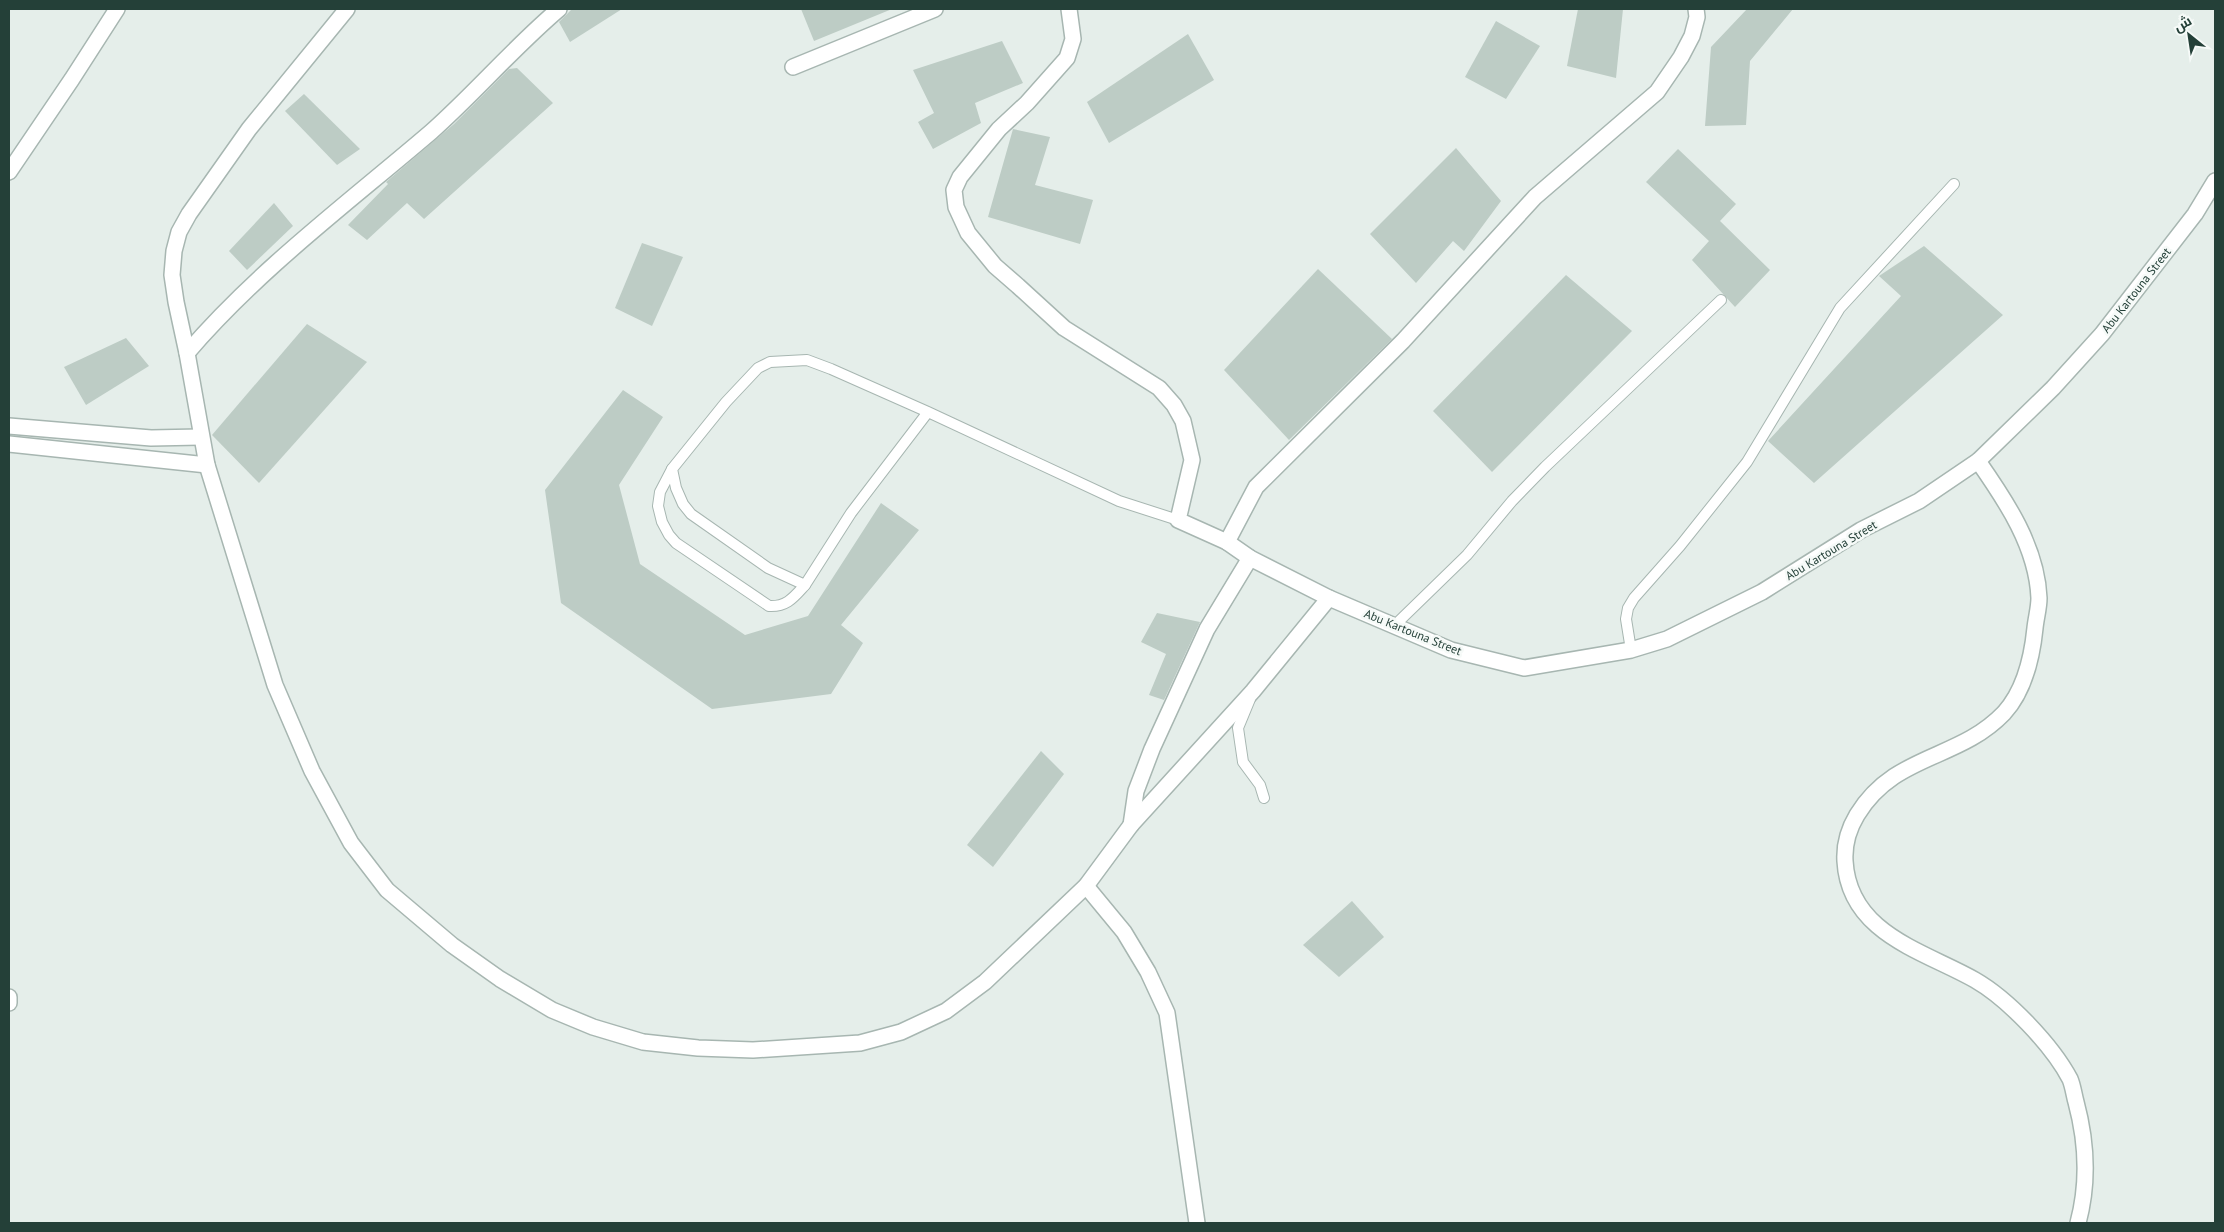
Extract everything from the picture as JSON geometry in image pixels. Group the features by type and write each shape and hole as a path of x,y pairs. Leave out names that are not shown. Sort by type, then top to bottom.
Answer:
{"street":[{"path":"9,172 72,79 116,9"},
{"path":"347,9 249,129 206,188 179,232 174,251 172,275 188,353 200,437 207,465 275,685 312,771 352,843 387,890 452,945 500,979 552,1010 593,1027 643,1042 698,1048 753,1050 860,1043 901,1032 946,1011 985,982 1086,886 1130,825 1253,691 1330,598"},
{"path":"188,353 216,320 265,274 433,130 533,30 559,9"},
{"path":"793,67 935,9"},
{"path":"1069,9 1073,39 1067,58 1027,103 999,129 960,177 954,190 956,207 968,233 995,266 1064,328 1159,388 1174,405 1185,428 1192,460 1178,520"},
{"path":"1227,542 1256,487 1403,341 1535,197 1657,92 1681,57 1692,36 1697,17 1696,9"},
{"name":"Abu Kartouna Street","path":"1178,520 1227,542 1250,558 1330,598 1450,650 1524,668 1631,650 1667,639 1762,592 1861,530 1919,501 1978,461 2053,388 2102,334 2195,214 2215,181"},
{"path":"9,426 151,438 200,437"},
{"path":"9,444 207,465"},
{"path":"1978,461 2020,528 2033,566 2038,598 2028,674 2004,713 1986,728 1960,746 1908,768 1884,782 1868,797 1852,823 1845,843 1845,863 1849,884 1857,900 1874,923 1889,937 1976,981 2014,1008 2052,1052 2070,1080 2083,1127 2086,1154 2083,1204 2078,1223"},
{"path":"1130,825 1136,791 1152,749 1207,630 1250,558"},
{"path":"1086,886 1124,932 1148,972 1167,1013 1197,1223"},
{"path":"9,997 9,1003"}],"lane":[{"path":"1631,650 1626,619 1628,608 1634,598 1680,546 1747,462 1840,308 1954,184"},
{"path":"1394,626 1467,555 1512,501 1545,467 1721,300"},
{"path":"928,412 851,513 805,585 789,603 778,607 769,606 676,543 662,522 658,506 660,492 672,468 726,402 758,368 770,362 807,360 928,412 1119,501 1178,520"},
{"path":"672,468 676,488 683,504 691,514 768,568 805,585"},
{"path":"1253,691 1238,728 1243,762 1260,785 1264,798"}],"building":[{"path":"572,9 622,9 570,42 559,22"},
{"path":"801,9 892,9 814,41"},
{"path":"1578,9 1623,9 1616,78 1567,66"},
{"path":"1747,9 1793,9 1750,61 1746,125 1705,126 1711,47"},
{"path":"1496,21 1540,46 1506,99 1465,77"},
{"path":"1188,34 1214,80 1109,143 1087,102"},
{"path":"1002,41 1023,83 975,103 981,123 933,149 918,122 934,113 913,70"},
{"path":"517,68 553,103 424,219 407,203 367,240 348,225 388,184 386,182 454,124 509,69"},
{"path":"304,94 360,149 337,165 285,111"},
{"path":"1013,129 1050,137 1035,185 1093,200 1080,244 988,217"},
{"path":"1456,148 1501,201 1464,251 1453,241 1416,283 1370,234"},
{"path":"1678,149 1736,204 1720,221 1770,270 1735,307 1692,260 1709,241 1646,182"},
{"path":"274,203 293,226 247,270 229,251"},
{"path":"642,243 683,257 652,326 615,308"},
{"path":"1924,246 2003,315 1814,483 1768,441 1901,296 1879,276"},
{"path":"1318,269 1392,339 1289,440 1224,370"},
{"path":"1566,275 1632,331 1492,472 1433,411"},
{"path":"307,324 367,362 259,483 212,435"},
{"path":"126,338 149,366 86,405 64,367"},
{"path":"623,390 663,417 619,485 640,564 745,635 808,616 881,503 919,530 841,625 863,643 831,694 712,709 561,603 545,490"},
{"path":"1157,613 1200,622 1164,700 1149,695 1166,654 1141,642"},
{"path":"1041,751 1064,774 993,867 967,845"},
{"path":"1352,901 1384,937 1339,977 1303,945"}]}
